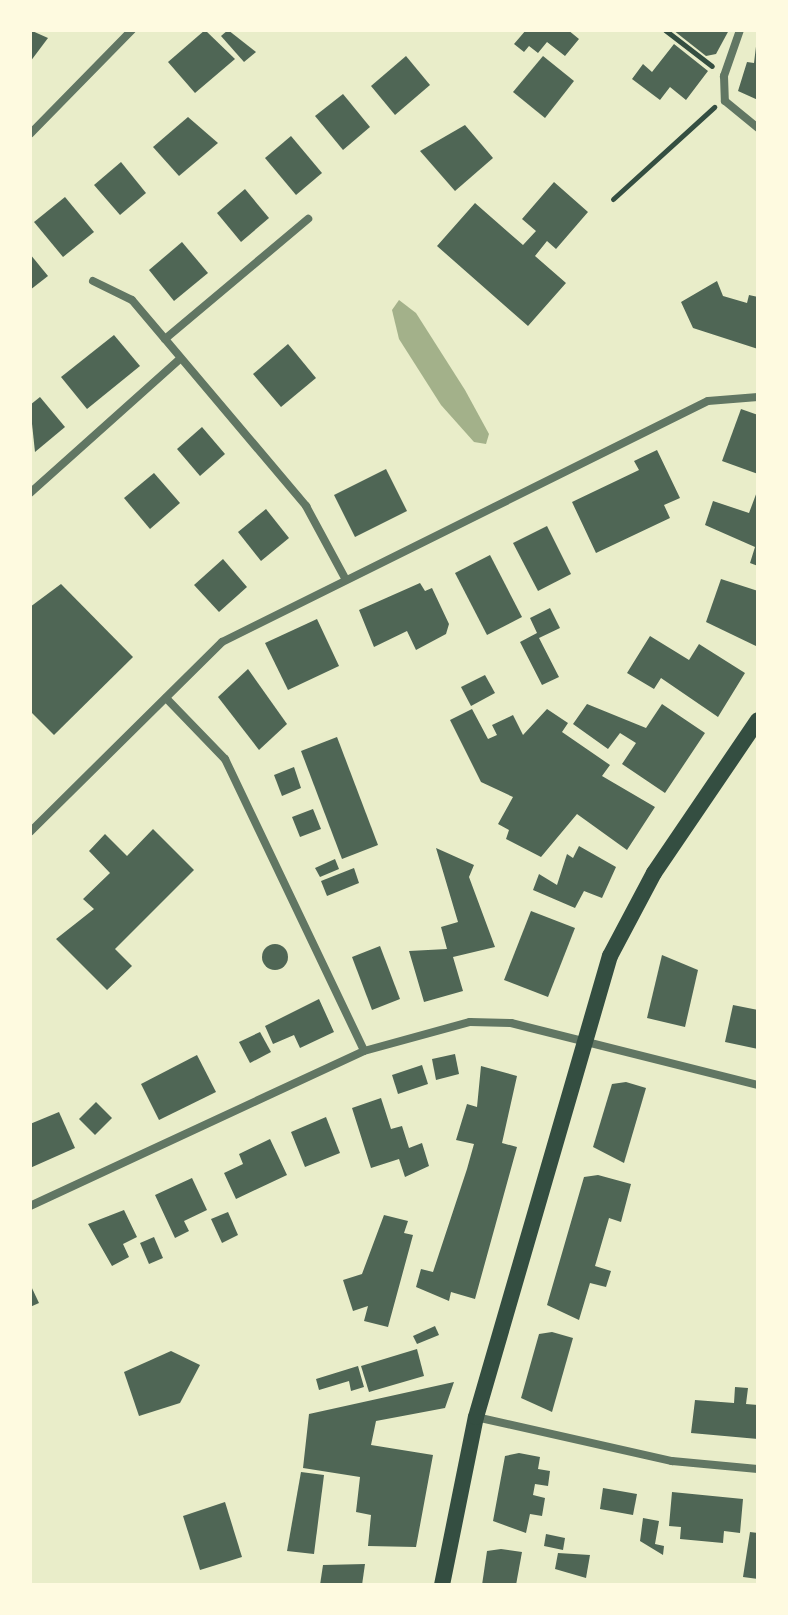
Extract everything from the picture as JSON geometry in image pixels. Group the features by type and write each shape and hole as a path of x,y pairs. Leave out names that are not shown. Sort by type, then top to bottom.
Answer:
{"main road":[{"path":"442,1585 476,1417 581,1041 622,929 758,720"}],"street":[{"path":"30,134 132,30"},
{"path":"740,30 724,76 725,101 758,128"},
{"path":"165,339 308,219"},
{"path":"93,281 132,300 306,506 345,578"},
{"path":"30,493 180,359"},
{"path":"30,832 222,642 345,578 708,401 758,397"},
{"path":"166,698 225,759 364,1051"},
{"path":"30,1206 364,1051 470,1022 511,1023 758,1085"},
{"path":"476,1417 672,1461 758,1469"}],"path":[{"path":"665,30 724,76"},
{"path":"613,199 725,101"}],"shaded area":[{"path":"399,300 416,313 465,390 489,434 486,444 474,442 441,405 399,339 392,310"}],"building":[{"path":"30,30 48,38 30,62"},
{"path":"205,30 235,59 195,93 168,62"},
{"path":"228,30 256,52 244,62 221,36"},
{"path":"526,30 568,30 579,39 565,56 547,42 538,53 529,46 524,52 514,44"},
{"path":"673,30 729,30 716,54 706,56"},
{"path":"758,30 758,100 738,91 747,62 754,63"},
{"path":"674,44 708,71 686,100 670,87 660,100 632,79 643,64 652,72"},
{"path":"406,56 430,85 395,115 371,86"},
{"path":"543,56 574,81 545,118 513,92"},
{"path":"343,94 370,127 343,150 315,116"},
{"path":"188,117 218,143 179,176 153,147"},
{"path":"465,125 493,158 455,191 420,151"},
{"path":"291,136 322,173 296,195 265,158"},
{"path":"121,162 146,193 120,215 94,185"},
{"path":"554,182 588,212 556,249 547,241 535,256 566,283 528,326 437,246 475,203 523,245 536,231 522,219"},
{"path":"245,189 269,218 241,242 217,213"},
{"path":"65,197 94,232 63,257 34,222"},
{"path":"182,242 208,273 174,301 149,270"},
{"path":"30,254 48,276 30,290"},
{"path":"717,281 723,296 747,303 749,295 758,297 758,349 693,328 681,302"},
{"path":"114,335 140,366 87,409 61,377"},
{"path":"288,344 316,378 281,407 253,374"},
{"path":"40,397 65,427 35,452 30,405"},
{"path":"741,409 758,415 758,474 722,461"},
{"path":"202,427 225,454 200,476 177,449"},
{"path":"657,450 680,498 664,505 670,518 596,553 572,502 639,470 634,461"},
{"path":"386,469 407,511 355,537 334,495"},
{"path":"154,473 180,503 150,529 124,498"},
{"path":"758,489 758,566 750,563 755,547 705,525 713,501 749,513"},
{"path":"266,509 289,538 261,561 238,532"},
{"path":"547,526 571,574 538,591 513,543"},
{"path":"490,555 522,617 487,635 455,573"},
{"path":"223,559 247,587 219,612 194,585"},
{"path":"721,579 758,591 758,647 706,622"},
{"path":"420,583 425,591 432,588 449,624 446,634 416,650 407,631 374,647 359,610"},
{"path":"61,584 133,657 54,735 30,711 30,607"},
{"path":"550,608 560,628 539,638 559,677 542,685 520,642 537,633 530,618"},
{"path":"317,619 339,666 288,690 265,643"},
{"path":"650,636 689,660 699,644 745,673 718,717 661,678 654,689 627,673"},
{"path":"248,669 287,724 259,750 218,697"},
{"path":"485,675 495,693 471,706 461,687"},
{"path":"587,704 646,728 662,704 705,733 665,793 622,764 636,743 620,733 608,749 573,724"},
{"path":"472,709 488,739 497,735 492,725 513,715 523,735 547,709 568,723 562,732 610,765 602,776 655,807 627,850 577,814 541,857 506,839 509,830 498,824 513,797 481,782 450,720"},
{"path":"337,737 378,845 342,859 301,751"},
{"path":"294,767 301,788 282,796 274,775"},
{"path":"313,809 321,829 300,837 292,817"},
{"path":"153,829 194,870 115,949 132,966 107,990 56,939 94,909 83,899 110,873 89,851 105,834 127,856"},
{"path":"579,846 616,867 602,898 584,891 575,908 533,890 539,874 557,885 567,854 573,858"},
{"path":"436,848 474,865 469,877 495,947 453,957 463,991 424,1002 409,951 447,949 441,927 458,922"},
{"path":"335,859 339,869 320,877 315,868"},
{"path":"354,868 359,883 327,896 321,881"},
{"path":"531,911 575,928 548,997 504,980"},
{"path":"275,944 284,948 288,957 284,966 275,970 266,966 262,957 266,948"},
{"path":"380,946 400,999 372,1010 352,957"},
{"path":"662,955 698,970 685,1027 647,1018"},
{"path":"319,999 334,1032 300,1048 294,1035 273,1044 265,1026"},
{"path":"733,1005 758,1010 758,1049 725,1042"},
{"path":"260,1032 271,1052 250,1063 239,1042"},
{"path":"455,1054 459,1074 436,1080 432,1059"},
{"path":"197,1055 216,1092 159,1120 141,1084"},
{"path":"422,1065 428,1084 398,1094 392,1075"},
{"path":"481,1066 517,1076 502,1143 517,1147 475,1299 451,1292 449,1301 416,1287 421,1269 433,1272 467,1169 474,1144 456,1140 467,1104 477,1107"},
{"path":"626,1082 646,1088 624,1163 593,1147 612,1084"},
{"path":"381,1098 391,1129 402,1126 409,1148 422,1143 429,1166 405,1177 399,1159 371,1168 352,1108"},
{"path":"96,1102 112,1118 95,1135 79,1119"},
{"path":"59,1112 75,1148 30,1168 30,1124"},
{"path":"326,1117 340,1153 305,1167 291,1132"},
{"path":"270,1139 287,1175 236,1199 224,1173 243,1164 239,1154"},
{"path":"598,1175 631,1184 621,1222 609,1218 595,1266 611,1271 606,1287 590,1283 579,1320 547,1305 584,1177"},
{"path":"192,1178 207,1210 184,1221 189,1231 175,1238 155,1195"},
{"path":"124,1210 137,1237 123,1244 129,1257 112,1266 88,1224"},
{"path":"228,1212 238,1235 222,1243 211,1219"},
{"path":"384,1215 408,1221 404,1233 413,1235 388,1327 364,1321 368,1306 353,1311 343,1280 362,1274"},
{"path":"154,1237 163,1258 149,1264 140,1243"},
{"path":"30,1284 39,1303 30,1307"},
{"path":"435,1326 439,1335 417,1344 413,1336"},
{"path":"552,1332 573,1338 552,1412 521,1398 539,1334"},
{"path":"417,1349 424,1376 369,1392 361,1366"},
{"path":"171,1351 200,1365 180,1403 139,1416 124,1372"},
{"path":"358,1366 364,1387 351,1391 349,1381 319,1390 316,1379"},
{"path":"454,1382 445,1408 376,1421 371,1445 433,1455 416,1547 368,1546 371,1515 356,1512 360,1477 303,1468 309,1414"},
{"path":"735,1387 748,1388 746,1404 758,1405 758,1439 691,1433 695,1400 734,1403"},
{"path":"519,1453 540,1457 538,1469 550,1471 548,1486 535,1484 533,1495 545,1498 542,1516 530,1514 526,1533 493,1521 505,1456"},
{"path":"301,1472 324,1475 314,1554 287,1551"},
{"path":"603,1488 637,1494 633,1515 600,1509"},
{"path":"672,1492 743,1499 740,1533 724,1531 723,1543 680,1539 681,1527 669,1526"},
{"path":"225,1502 242,1557 200,1570 183,1516"},
{"path":"643,1518 659,1521 655,1544 664,1546 663,1555 640,1541"},
{"path":"750,1532 758,1533 758,1579 743,1577"},
{"path":"546,1534 565,1538 563,1550 544,1546"},
{"path":"487,1551 522,1552 516,1585 482,1585"},
{"path":"558,1553 590,1555 586,1578 555,1569"},
{"path":"365,1564 362,1585 320,1585 323,1565"}]}
